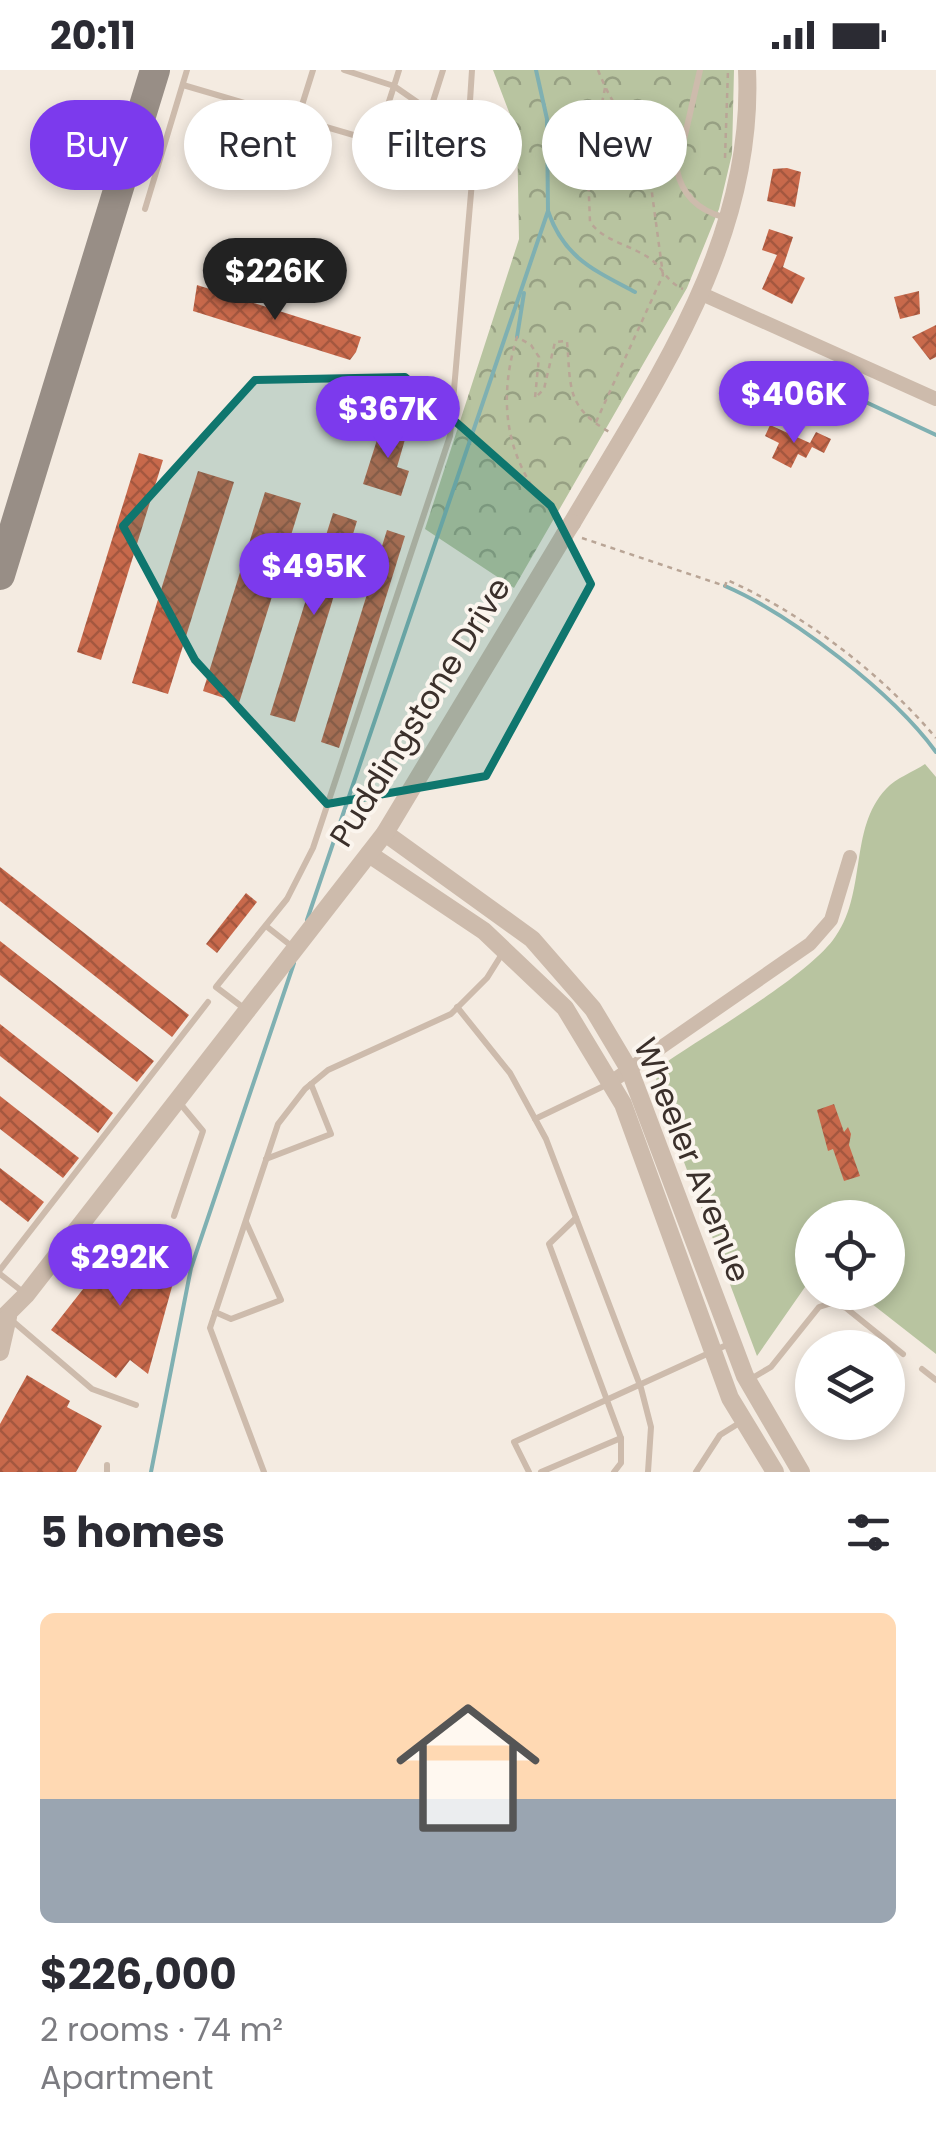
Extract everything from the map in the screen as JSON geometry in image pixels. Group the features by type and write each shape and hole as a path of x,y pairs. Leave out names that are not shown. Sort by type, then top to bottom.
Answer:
{"street":[{"name":"Puddingstone Drive","path":"0,1352 4,1319 385,834 622,438 728,218 745,128 747,70"},
{"path":"696,291 936,399"},
{"name":"Wheeler Avenue","path":"385,834 532,939 593,1009 630,1071 724,1346 730,1398 775,1472"},
{"name":"Wheeler Avenue","path":"369,854 505,948 565,1008 611,1082 724,1346 801,1472"},
{"path":"611,1082 810,944 831,920 850,857"}],"lane":[{"path":"145,210 187,70"},
{"path":"304,100 312,70"},
{"path":"344,70 394,86 414,100"},
{"path":"389,100 398,70"},
{"path":"433,100 443,70"},
{"path":"471,100 472,70"},
{"path":"687,120 700,70"},
{"path":"182,85 230,100"},
{"path":"247,1010 216,988 287,899 313,848 453,416 471,190"},
{"path":"683,190 710,213 728,218"},
{"path":"424,408 453,416"},
{"path":"266,926 295,949"},
{"path":"264,1472 210,1328 278,1124 328,1070 458,1008 487,978 505,948"},
{"path":"26,1294 0,1272 208,1002"},
{"path":"458,1008 510,1073 536,1119 641,1388 651,1427 652,1460 648,1472"},
{"path":"536,1119 611,1082"},
{"path":"266,1159 331,1134 311,1084"},
{"path":"174,1216 203,1132 177,1100"},
{"path":"576,1218 549,1244 621,1438 620,1463 614,1472"},
{"path":"215,1312 231,1320 281,1300 246,1221"},
{"path":"801,1330 819,1307 832,1303 846,1308 873,1330"},
{"path":"4,1319 92,1389 136,1406"},
{"path":"748,1380 771,1367 795,1337"},
{"path":"528,1472 514,1442 641,1388 724,1346"},
{"path":"922,1370 936,1380"},
{"path":"696,1472 720,1435 743,1420"},
{"path":"541,1472 621,1438"}],"path":[{"path":"598,70 614,100"},
{"path":"725,161 728,70"},
{"path":"605,88 588,173 590,222 600,232 654,261 675,286 696,291"},
{"path":"596,424 664,275 652,190"},
{"path":"517,337 531,345 539,357 535,398 544,389 555,342 567,341 571,395 578,409 622,438"},
{"path":"725,586 728,580 760,594 815,631 898,700 936,738"}],"highlighted area":[{"path":"405,377 551,506 591,584 486,776 327,804 195,660 123,526 255,380"}],"green space":[{"path":"493,70 734,70 732,154 719,209 687,288 514,588 425,529 519,239 522,100 504,100"},
{"path":"925,764 936,777 936,1354 880,1310 905,1310 905,1200 795,1200 795,1301 757,1356 655,1085 659,1067 776,989 819,956 833,940 851,903 862,842 874,805 900,778"}],"building":[{"path":"773,169 801,172 795,207 767,201"},
{"path":"769,229 793,237 783,267 805,278 792,304 762,289 777,255 762,250"},
{"path":"197,285 361,337 356,352 350,360 193,311"},
{"path":"919,291 920,314 900,319 894,297"},
{"path":"936,325 936,357 930,360 912,337"},
{"path":"383,421 408,429 397,467 409,471 401,496 363,484"},
{"path":"770,425 810,443 816,432 831,439 824,453 812,447 806,458 798,454 791,468 772,458 779,443 765,436"},
{"path":"139,453 163,460 101,660 77,652"},
{"path":"198,471 234,482 168,694 132,683"},
{"path":"265,492 301,503 239,703 203,691"},
{"path":"333,513 357,521 295,722 270,715"},
{"path":"387,530 405,536 339,748 321,742"},
{"path":"0,867 189,1015 172,1037 0,901"},
{"path":"246,893 257,902 217,953 206,944"},
{"path":"0,941 154,1061 137,1082 0,975"},
{"path":"0,1024 113,1113 98,1133 0,1056"},
{"path":"0,1096 79,1158 63,1178 0,1129"},
{"path":"834,1104 844,1132 848,1127 851,1134 849,1145 860,1176 844,1181 833,1149 828,1151 817,1110"},
{"path":"0,1168 44,1202 28,1222 0,1200"},
{"path":"127,1233 176,1272 148,1374 130,1360 116,1378 51,1330"},
{"path":"27,1375 70,1401 67,1407 102,1426 76,1472 0,1472 0,1424"}],"waterway":[{"path":"307,920 548,211 547,119 536,70"},
{"path":"548,211 563,240 582,261 635,292"},
{"path":"517,337 524,293"},
{"path":"808,375 936,435"},
{"path":"725,586 780,616 840,658 894,705 936,752"},
{"path":"151,1472 191,1268 294,963"}],"taxiway":[{"path":"0,575 155,70"}]}
